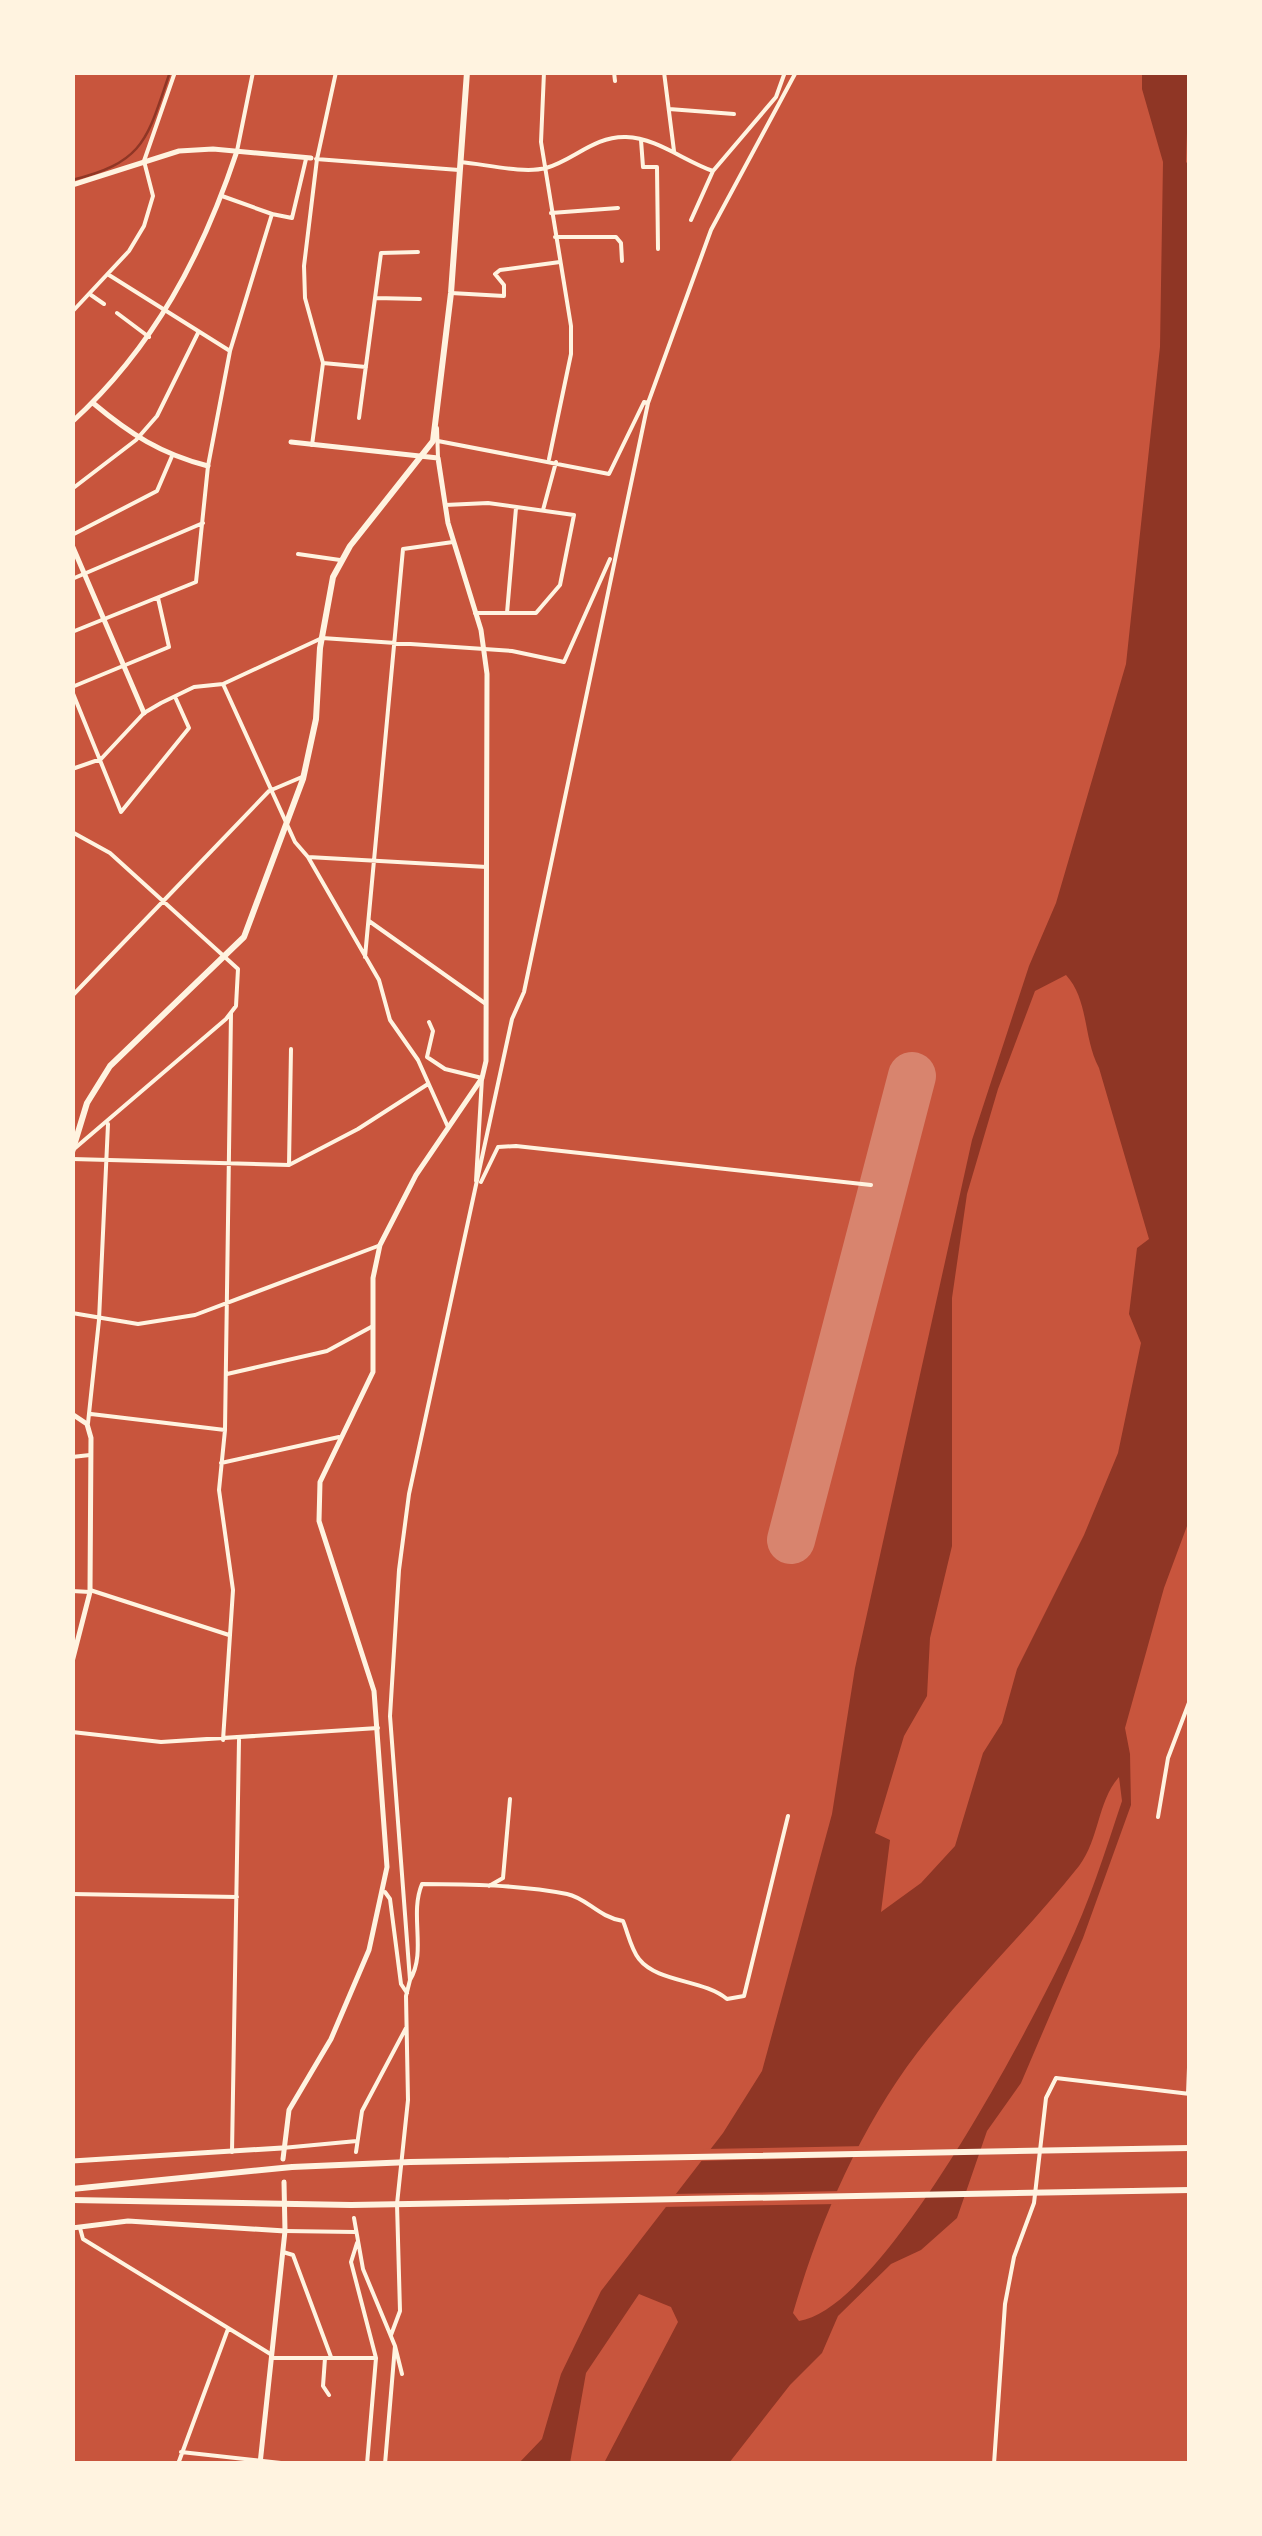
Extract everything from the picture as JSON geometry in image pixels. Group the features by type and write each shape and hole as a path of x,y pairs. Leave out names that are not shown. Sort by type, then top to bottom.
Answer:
{"main road":[{"path":"73,1154 87,1103 110,1066 244,936 304,776 316,719 322,638 340,560 424,456 437,428 467,72"},
{"path":"72,185 179,151 237,151 312,158"},
{"path":"72,422 93,403 166,314 222,196 237,151"},
{"path":"93,403 136,440 208,466"},
{"path":"283,2158 290,2110 331,2039 369,1950 385,1892 374,1692 318,1521 320,1482 338,1436 366,1392 373,1372 373,1278 380,1245 416,1174 482,1078 487,868 484,649 453,542 438,458 291,442"},
{"path":"72,545 144,713"},
{"path":"72,1414 88,1424 90,1455 90,1591 72,1662"},
{"path":"72,2161 282,2148"},
{"path":"72,2189 292,2167 410,2162 1190,2148"},
{"path":"260,2463 285,2231 284,2182"},
{"path":"72,2200 401,2204 1190,2190"},
{"path":"76,2228 128,2221 285,2231"}],"street":[{"path":"72,312 129,251 151,209 153,196 144,161 175,72"},
{"path":"237,151 253,72"},
{"path":"222,196 292,218 336,72"},
{"path":"544,72 540,114 545,168 550,213 570,306 571,354 549,459"},
{"path":"614,72 615,82"},
{"path":"664,72 674,151"},
{"path":"691,220 713,170 778,99 785,72"},
{"path":"390,2335 400,2310 400,2163 408,2100 406,2026 410,1980 390,1716 394,1632 410,1494 512,1019 524,992 648,402 706,242 778,99 796,72"},
{"path":"669,109 734,114"},
{"path":"312,158 545,168 604,140 627,137 674,151 686,162 713,170"},
{"path":"641,140 643,167 658,167 658,249"},
{"path":"312,158 305,298 322,362 312,445"},
{"path":"550,213 618,208"},
{"path":"72,632 196,582 208,466 230,351 272,214"},
{"path":"556,237 583,233 616,237 622,243 622,262"},
{"path":"359,418 380,252 418,252"},
{"path":"451,293 504,296 504,285 495,274 500,270 560,262"},
{"path":"109,274 166,314 230,351"},
{"path":"90,294 104,304"},
{"path":"374,298 420,299"},
{"path":"117,314 149,337"},
{"path":"72,489 136,440 156,416 198,333"},
{"path":"322,362 366,367"},
{"path":"438,441 549,459 608,474 618,448 644,402 648,402"},
{"path":"437,428 438,458"},
{"path":"72,535 157,491 172,456"},
{"path":"543,510 556,462"},
{"path":"445,505 574,514 560,585 536,614 475,613"},
{"path":"507,613 516,507"},
{"path":"72,578 203,523"},
{"path":"365,957 403,549 453,542"},
{"path":"72,770 101,759 144,713 194,687 223,684 322,638 484,649 564,662 615,548"},
{"path":"298,554 340,560"},
{"path":"158,597 169,647 72,689 122,812 189,728 175,697"},
{"path":"223,684 269,792 379,980 390,1020 418,1060 449,1129"},
{"path":"72,996 269,792 304,776"},
{"path":"72,832 100,845 238,969 231,1013 225,1430 219,1490 232,1575 223,1740"},
{"path":"308,857 487,868"},
{"path":"370,921 486,1004"},
{"path":"73,1154 231,1013"},
{"path":"429,1022 433,1031 427,1057 445,1069 482,1078 478,1186"},
{"path":"289,1165 291,1049"},
{"path":"73,1154 106,1161 289,1165 358,1130 428,1084"},
{"path":"88,1424 99,1320 108,1124"},
{"path":"478,1186 498,1148 516,1146 871,1184"},
{"path":"72,1313 138,1324 194,1315 380,1245"},
{"path":"225,1375 327,1351 373,1326"},
{"path":"91,1414 225,1430"},
{"path":"221,1463 338,1436"},
{"path":"72,1457 90,1455"},
{"path":"72,1591 90,1591 228,1635"},
{"path":"1158,1817 1168,1758 1190,1700"},
{"path":"72,1732 139,1742 239,1740 378,1728"},
{"path":"232,2152 239,1740"},
{"path":"484,1887 502,1878 509,1846 510,1799"},
{"path":"410,1980 418,1967 417,1896 422,1884 571,1894 602,1918 623,1921 637,1957 649,1968 711,1986 727,1999 744,1996 788,1816"},
{"path":"385,1892 390,1899 401,1984 407,1993"},
{"path":"72,1894 237,1898"},
{"path":"356,2152 362,2111 406,2026"},
{"path":"994,2464 1005,2304 1014,2257 1034,2203 1046,2098 1056,2078 1189,2094 1190,2041"},
{"path":"282,2148 357,2141"},
{"path":"354,2218 362,2270 395,2346 402,2374"},
{"path":"76,2228 84,2238 272,2357 376,2358"},
{"path":"285,2231 355,2232"},
{"path":"356,2243 351,2262 376,2358 367,2464"},
{"path":"282,2252 293,2254 328,2358 323,2386 329,2395"},
{"path":"178,2464 228,2329"},
{"path":"384,2464 395,2346"},
{"path":"181,2452 290,2464"}],"shaded area":[{"path":"1142,73 1189,73 1186,162 1190,166 1190,1518 1164,1588 1125,1728 1131,1805 1083,1938 1021,2083 987,2131 957,2218 921,2250 891,2264 838,2316 822,2353 790,2385 729,2463 604,2463 678,2322 671,2307 639,2294 586,2373 570,2463 518,2464 542,2439 561,2374 601,2291 723,2133 762,2071 832,1814 855,1668 972,1140 1029,966 1056,903 1126,664 1160,347 1163,162 1142,89","holes":["1066,975 1079,996 1149,1239 1137,1248 1129,1314 1141,1343 1118,1453 1084,1535 1017,1669 1002,1723 983,1753 955,1846 921,1883 881,1912 890,1840 875,1833 904,1736 927,1696 930,1638 952,1546 952,1298 967,1194 998,1089 1035,991","1119,1777 1122,1801 1082,1914 1047,1989 987,2099 911,2219 871,2269 833,2305 799,2321 793,2313 817,2241 847,2170 884,2102 928,2039 1079,1866 1091,1844 1106,1798"]}],"pier":[{"path":"867,2146 862,2157 695,2161 704,2149"},
{"path":"844,2191 838,2204 661,2207 670,2194"}],"waterway":[{"path":"72,180 115,165 140,144 170,72"}],"runway":[{"path":"791,1540 912,1076"}]}
